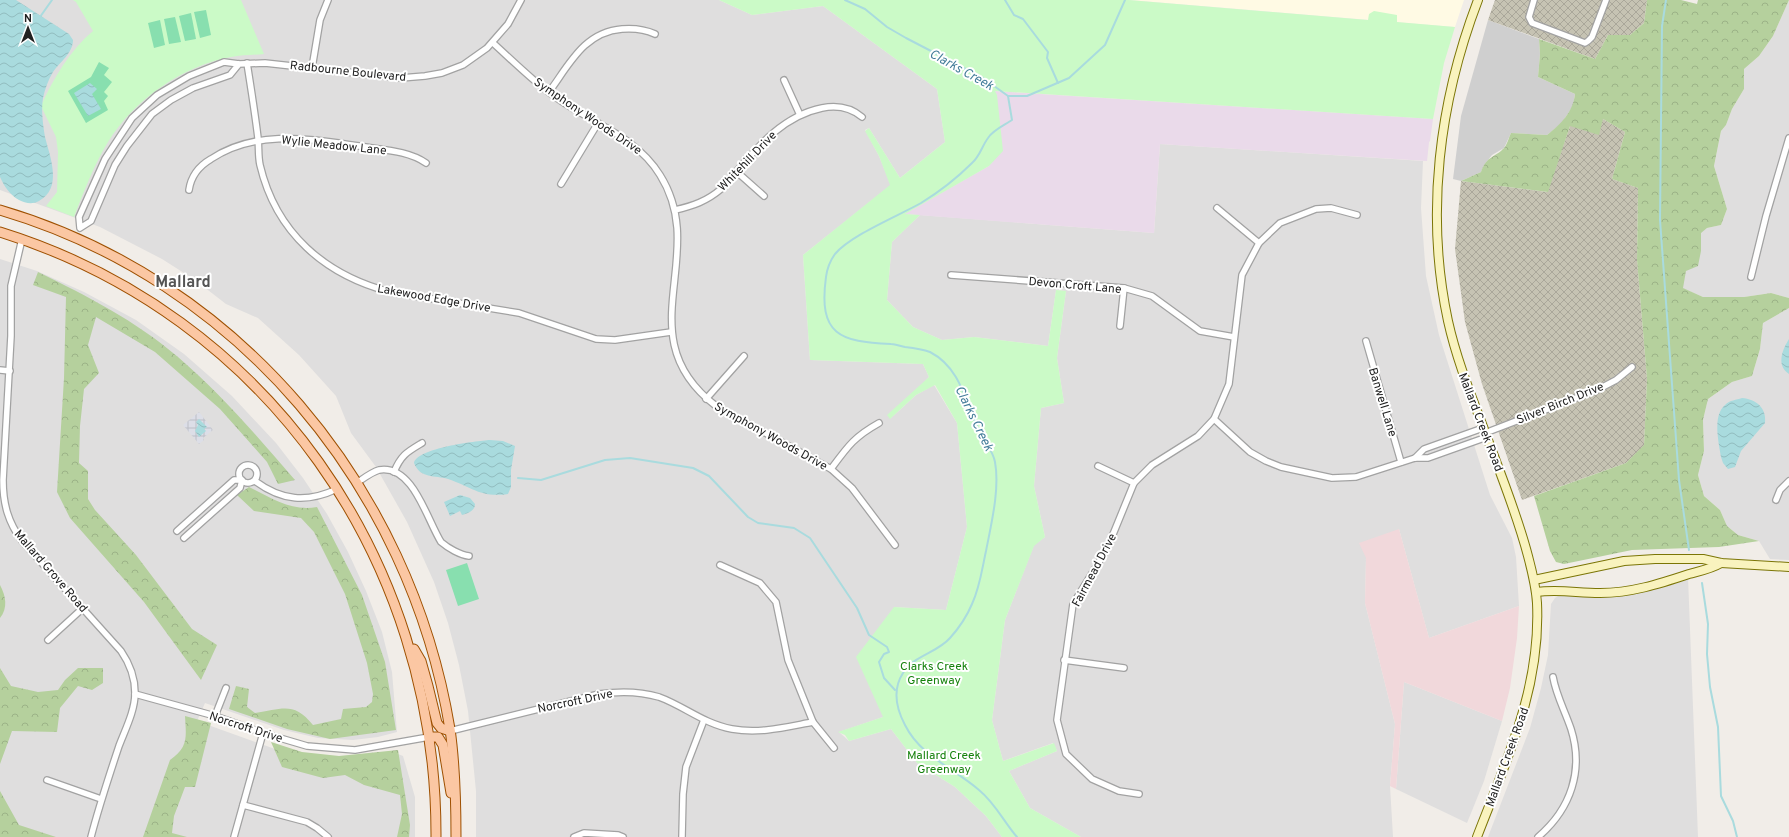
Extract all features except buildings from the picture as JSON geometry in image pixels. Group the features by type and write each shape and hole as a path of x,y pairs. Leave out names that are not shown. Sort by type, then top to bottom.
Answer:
{"main road":[{"name":"Mallard Creek Road","path":"1477,837 1526,706 1533,672 1537,617 1534,580 1519,524 1461,369 1448,320 1439,260 1437,218 1440,152 1448,104 1460,54 1478,0"},
{"path":"3,212 75,238 102,250 154,279 203,313 242,345 296,400 320,429 358,482 390,540 421,613 440,681 450,731 454,778 456,837"},
{"path":"0,232 22,239 96,271 124,286 184,325 235,367 264,395 303,441 337,488 370,547 404,628 417,676 429,737 434,786 436,837"},
{"path":"1534,580 1634,560 1685,558 1709,559 1721,563 1789,566"},
{"path":"1536,592 1556,590 1598,593 1627,591 1711,568 1721,563"},
{"path":"404,628 421,662 437,723 441,728 450,731"},
{"path":"429,737 438,737 443,745 456,816"}],"street":[{"name":"Radbourne Boulevard","path":"80,228 79,217 105,159 132,118 157,96 189,76 224,62 239,64 265,63 401,78 425,76 463,65 482,53 508,24 521,0"},
{"path":"1534,0 1529,17 1532,23 1585,42 1592,37 1606,0"},
{"path":"312,68 320,20 326,1"},
{"path":"549,92 582,47 598,34 617,29 631,28 655,34"},
{"name":"Symphony Woods Drive","path":"493,42 549,92 628,141 652,163 668,189 675,210 678,236 671,306 671,332 678,359 685,373 706,399 728,414 831,469 852,488 895,545"},
{"name":"Lakewood Edge Drive","path":"247,63 260,164 271,198 294,235 318,258 351,279 390,292 519,314 596,339 615,340 671,332"},
{"name":"Radbourne Boulevard","path":"75,238 80,228 91,221 114,165 152,114 171,100 193,88 230,75 239,64"},
{"path":"784,80 800,115"},
{"name":"Whitehill Drive","path":"675,210 702,202 713,196 768,138 784,124 800,115 834,106 848,108 862,117"},
{"path":"561,184 598,123"},
{"name":"Wylie Meadow Lane","path":"189,190 194,174 206,162 236,146 258,140 290,138 352,145 401,152 414,156 426,163"},
{"path":"1752,277 1766,216 1789,138"},
{"path":"737,172 764,196"},
{"path":"1217,208 1259,242"},
{"name":"Fairmead Drive","path":"1139,794 1119,791 1092,779 1066,754 1057,720 1064,660 1073,604 1107,549 1134,483 1152,465 1198,436 1214,419 1229,384 1242,275 1259,242 1280,223 1316,209 1331,208 1357,215"},
{"name":"Mallard Grove Road","path":"22,239 11,286 10,371 2,492 7,515 15,531 127,660 134,680 135,694 132,708 101,799 91,837"},
{"name":"Devon Croft Lane","path":"951,275 1124,288 1152,296 1200,331 1234,337"},
{"path":"1120,326 1124,288"},
{"name":"Banwell Lane","path":"1366,341 1401,462"},
{"path":"706,399 744,356"},
{"name":"Silver Birch Drive","path":"1214,419 1250,452 1266,461 1281,467 1314,476 1332,478 1356,477 1414,458 1428,458 1485,433 1597,390 1616,380 1632,367"},
{"path":"0,370 10,371"},
{"path":"831,469 857,436 879,423"},
{"name":"Silver Birch Drive","path":"1414,458 1424,449 1485,433"},
{"path":"394,472 400,459 420,441"},
{"path":"184,538 240,488 242,480 239,475 241,469 248,465 254,467 257,472 254,481"},
{"path":"1098,466 1134,483"},
{"path":"358,482 377,471 390,470 402,476 410,484 441,542 447,547 461,553 470,554"},
{"path":"177,531 234,480 242,480 246,483 254,481 272,492 296,498 321,496 337,488"},
{"path":"1776,500 1780,490 1789,481"},
{"path":"720,565 760,583 776,602 788,660 813,722 834,748"},
{"path":"48,640 83,608"},
{"path":"1064,660 1124,668"},
{"path":"1538,837 1561,810 1574,785 1576,776 1577,753 1574,738 1562,704 1555,691 1553,676"},
{"path":"215,716 226,688"},
{"name":"Norcroft Drive","path":"450,731 585,697 621,691 660,698 704,720 732,729 764,731 813,722"},
{"name":"Norcroft Drive","path":"135,694 215,716 263,734 307,746 340,750 371,748 429,737"},
{"path":"682,837 683,794 686,767 704,720"},
{"path":"234,837 263,734"},
{"path":"47,780 101,799"},
{"path":"243,805 307,822 328,837"},
{"path":"574,837 584,833 618,835 623,837"}],"shaded area":[{"path":"0,0 719,0 752,15 823,6 937,89 945,142 900,178 869,128 865,130 879,156 891,185 803,255 810,360 923,364 929,377 890,419 916,395 934,385 957,423 967,527 946,610 894,607 883,717 839,732 849,741 891,729 917,763 955,787 986,816 1002,837 476,837 476,791 468,711 459,665 448,623 434,582 407,522 376,467 351,433 336,396 299,355 258,318 226,304 195,280 162,259 100,227 0,190"},
{"path":"1129,0 1464,0 1455,27"},
{"path":"1495,0 1647,0 1644,23 1630,35 1608,35 1595,59 1488,20"},
{"path":"1789,0 1789,298 1771,293 1744,297 1703,297 1682,288 1686,271 1701,251 1700,233 1707,228 1721,225 1727,209 1714,166 1721,131 1726,125 1732,109 1744,89 1744,69 1759,56 1773,36"},
{"path":"1488,20 1539,39 1540,54 1538,77 1575,94 1573,106 1561,124 1547,135 1511,133 1504,148 1492,155 1484,165 1481,172 1461,181 1453,179 1461,116"},
{"path":"994,91 1433,119 1427,161 1160,144 1154,233 904,214 989,166"},
{"path":"1603,119 1625,132 1612,179 1638,188 1637,260 1647,379 1644,446 1626,463 1522,500 1482,384 1465,322 1455,249 1461,181 1547,192 1570,126"},
{"path":"1160,144 1423,161 1421,208 1426,276 1439,335 1490,495 1512,538 1516,557 1519,606 1429,638 1399,529 1366,558 1365,603 1395,724 1390,786 1393,837 1081,837 1030,808 1009,771 1057,751 1053,743 1003,761 992,720 1005,620 1034,545 1045,537 1034,486 1041,408 1064,403 1057,358 1066,291 1056,290 1048,346 974,337 942,340 913,327 887,300 892,242 920,215 1154,233"},
{"path":"0,259 37,271 84,292 136,320 184,354 232,396 276,443 303,478 327,514 348,552 366,591 382,632 392,672 397,732 378,737 353,740 318,738 284,730 205,703 197,721 275,749 320,759 398,754 403,756 415,797 415,837 0,837"},
{"path":"1789,308 1789,560 1770,559 1759,541 1738,535 1727,526 1720,510 1704,496 1698,475 1704,451 1703,420 1708,399 1732,382 1752,376 1760,349 1763,323"},
{"path":"199,412 213,430 203,438 204,440 199,444 183,425"},
{"path":"1399,529 1429,638 1519,606 1517,638 1510,688 1502,721 1404,682 1396,789 1390,786 1395,724 1365,603 1366,558 1359,543"},
{"path":"1688,577 1698,837 1488,837 1530,728 1548,655 1551,604 1555,598 1561,594 1582,595"},
{"path":"1404,682 1502,721 1484,781 1467,823 1396,789"}],"green space":[{"path":"73,0 241,0 264,54 231,57 195,68 177,77 145,99 131,112 108,142 85,188 74,217 46,206 57,192 58,152 56,137 41,106 63,66 77,47 93,31 76,2"},
{"name":"Clarks Creek Greenway","path":"719,0 1129,0 1368,20 1369,14 1374,11 1397,15 1397,22 1455,27 1444,63 1433,119 995,91 997,95 1003,151 989,166 905,214 920,215 892,242 887,300 913,327 942,340 974,337 1048,346 1056,290 1066,291 1057,358 1064,403 1041,408 1034,486 1045,537 1034,546 1005,620 992,720 1003,761 1054,743 1057,751 1009,771 1030,808 1081,837 1002,837 986,816 955,787 917,763 891,729 849,741 845,735 838,732 883,717 856,657 894,607 946,610 967,527 957,423 935,385 916,395 890,419 887,415 929,377 923,364 810,360 803,255 890,185 879,156 865,131 869,128 900,178 945,142 937,89 823,6 752,15"},
{"path":"1647,0 1681,0 1697,4 1698,0 1789,0 1773,36 1759,56 1744,69 1744,89 1732,109 1726,125 1721,131 1714,166 1727,209 1721,225 1707,228 1701,233 1701,251 1698,266 1686,271 1683,288 1703,297 1744,297 1771,293 1789,298 1789,308 1763,323 1760,349 1752,376 1732,382 1708,399 1703,420 1704,451 1698,475 1704,496 1720,510 1727,526 1738,535 1759,541 1719,547 1632,550 1564,564 1556,562 1550,551 1534,496 1626,463 1644,445 1647,379 1637,260 1638,188 1612,179 1625,132 1603,119 1599,135 1570,126 1548,192 1461,181 1481,172 1486,162 1505,147 1511,133 1547,135 1566,117 1569,112 1575,94 1538,77 1540,54 1539,39 1595,59 1608,35 1630,35 1644,23"},
{"path":"206,10 211,35 200,38 194,12"},
{"path":"191,13 196,39 185,41 179,16"},
{"path":"175,17 181,42 169,44 164,19"},
{"path":"160,20 165,45 154,48 148,23"},
{"path":"99,62 109,68 104,75 112,82 104,92 108,96 104,101 108,110 86,123 68,91 91,77"},
{"path":"38,272 111,310 162,344 194,371 224,401 295,480 278,484 267,462 220,409 155,352 96,317 88,345 99,373 84,389 80,426 79,463 88,471 88,499 95,510 136,555 192,629 217,645 201,680 144,602 70,518 57,492 64,378 66,297 33,285"},
{"path":"249,487 290,506 299,508 317,507 362,595 385,662 396,730 330,739 287,729 229,709 236,686 249,689 247,707 255,713 287,708 300,712 313,725 341,719 343,709 366,707 372,702 373,694 367,663 345,594 314,532 301,518 254,511 237,495"},
{"path":"467,563 479,599 458,606 446,570"},
{"path":"0,585 4,593 5,606 3,614 0,618"},
{"path":"0,668 11,686 38,692 58,690 65,680 78,668 103,668 103,683 92,690 78,686 60,708 57,732 12,731 0,764"},
{"path":"185,716 211,723 195,787 185,787 174,816 172,833 187,837 143,837 170,760 180,750 185,741"},
{"path":"271,742 302,752 339,756 398,750 410,825 409,837 397,837 402,814 400,795 364,785 345,775 323,778 282,767"},
{"path":"0,791 19,825 56,837 0,837"}],"water":[{"path":"0,0 16,0 69,34 73,40 69,53 51,75 43,98 43,123 52,163 53,180 51,188 46,195 34,203 26,203 13,196 3,184 0,177"},
{"path":"90,83 97,89 92,94 101,109 88,116 74,93"},
{"path":"1789,339 1789,374 1785,371 1781,362 1782,353"},
{"path":"1742,398 1752,400 1760,405 1764,413 1765,423 1741,451 1735,467 1728,469 1723,463 1721,457 1717,423 1721,410 1727,403"},
{"path":"199,419 207,427 204,429 206,431 199,437 195,431 198,425 196,422"},
{"path":"490,440 503,441 515,446 511,470 511,487 508,494 498,495 483,493 448,479 428,476 420,472 414,463 425,453 436,449"},
{"path":"460,495 470,498 475,506 471,511 462,515 460,511 450,516 444,502"}],"waterway":[{"path":"40,17 52,0"},
{"name":"Clarks Creek","path":"845,0 865,9 887,27 906,38 983,78 1008,96 1012,120 990,135 975,160 966,169 928,199 863,233 842,247 835,254 827,271 824,296 826,312 830,323 836,332 858,341 893,344 921,349 930,352 949,367 961,387 979,431 994,458 996,495 975,598 960,626 950,638 945,643 919,658 907,667 897,686 896,699 899,712 905,725 920,746 985,795 1017,837"},
{"path":"1005,0 1014,15 1023,19 1048,52 1047,58 1058,83"},
{"path":"1008,96 1027,96 1069,78 1105,45 1125,0"},
{"path":"1666,0 1662,26 1660,220 1679,480 1689,550"},
{"path":"518,478 541,480 605,460 630,458 693,468 709,476 748,517 758,523 794,528 810,538 857,608 869,635 887,647 889,652 884,654 879,662 884,678 895,690"},
{"path":"1702,583 1708,624 1707,654 1710,687 1718,727 1721,796 1733,821 1737,837"}],"district":[{"name":"Mallard","path":"183,281"}],"park label":[{"name":"Mallard Creek Greenway","path":"944,762"}]}
